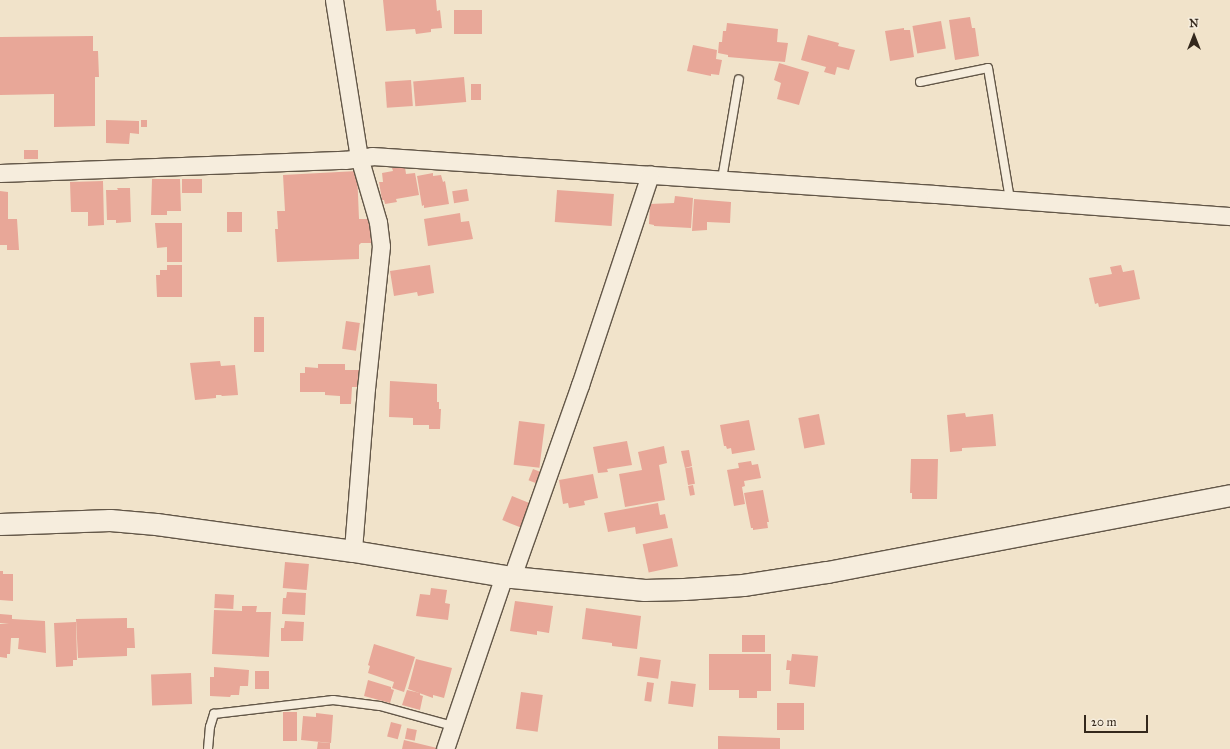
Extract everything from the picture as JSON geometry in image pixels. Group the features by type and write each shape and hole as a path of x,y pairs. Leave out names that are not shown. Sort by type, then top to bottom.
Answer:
{"street":[{"path":"334,0 359,157 378,222 380,246 366,388 353,551"},
{"path":"0,173 345,160 372,156 1010,199 1230,216"},
{"path":"445,749 580,385 650,174"},
{"path":"0,524 110,520 156,524 353,551 508,576 644,590 743,585 827,572 1230,495"}],"lane":[{"path":"920,82 988,68 1010,199"},
{"path":"722,179 739,79"},
{"path":"208,749 210,727 214,714 333,700 380,706 453,726"}],"building":[{"path":"383,0 436,0 437,11 440,10 442,28 431,29 431,32 416,34 415,29 386,31"},
{"path":"454,10 482,10 482,34 454,34"},
{"path":"970,17 972,28 975,28 979,56 955,60 949,20"},
{"path":"941,21 946,49 917,54 912,26"},
{"path":"727,23 778,29 777,42 788,43 785,62 728,57 728,55 718,53 719,42 722,42 723,31 726,31"},
{"path":"904,28 904,30 910,30 914,57 890,61 885,31"},
{"path":"808,35 839,43 838,46 855,50 849,70 837,67 835,75 824,72 826,67 801,60"},
{"path":"93,36 93,51 98,51 99,77 95,77 95,126 54,127 54,94 0,95 0,37"},
{"path":"693,45 717,50 716,59 722,60 719,75 711,74 711,76 687,71"},
{"path":"779,63 809,72 799,105 777,99 781,83 774,80"},
{"path":"464,77 466,102 415,106 413,81"},
{"path":"411,80 413,106 387,108 385,82"},
{"path":"471,84 481,84 481,100 471,100"},
{"path":"106,120 139,121 139,134 130,133 129,144 106,143"},
{"path":"141,120 147,120 147,127 141,127"},
{"path":"24,150 38,150 38,159 24,159"},
{"path":"405,167 406,174 415,173 419,195 396,199 397,202 385,204 384,200 382,200 379,182 383,182 382,173 393,171 392,168"},
{"path":"357,171 359,219 370,219 371,243 361,243 359,245 359,259 277,262 275,229 278,229 277,211 285,211 283,175"},
{"path":"433,173 433,176 441,175 443,182 445,181 449,204 424,208 424,205 422,206 417,176"},
{"path":"152,179 180,179 181,211 167,211 167,215 151,215"},
{"path":"182,179 202,179 202,193 182,193"},
{"path":"103,181 104,225 88,226 88,212 71,212 70,182"},
{"path":"117,188 130,188 131,222 116,223 116,220 107,220 106,190 118,190"},
{"path":"467,189 469,201 454,203 452,191"},
{"path":"557,190 614,194 612,226 555,222"},
{"path":"0,191 8,192 8,219 17,219 19,250 7,250 7,245 0,245"},
{"path":"675,196 693,198 691,228 654,226 649,224 650,204 674,203"},
{"path":"694,199 731,202 730,223 707,222 707,230 692,231"},
{"path":"227,212 242,212 242,232 227,232"},
{"path":"460,213 461,222 469,221 473,239 428,246 424,219"},
{"path":"155,223 182,223 182,262 167,262 167,247 157,248"},
{"path":"167,265 182,265 182,297 157,297 156,275 160,275 160,270 167,270"},
{"path":"430,265 434,293 418,296 417,292 394,296 390,271"},
{"path":"1121,265 1123,272 1134,270 1140,299 1099,307 1098,303 1095,304 1089,278 1112,274 1110,267"},
{"path":"254,317 264,317 264,352 254,352"},
{"path":"346,321 360,323 356,351 342,349"},
{"path":"220,361 221,366 235,365 238,395 216,395 216,398 195,400 190,363"},
{"path":"318,364 345,364 345,370 359,370 359,387 352,387 351,404 340,404 340,396 325,395 325,392 300,392 300,373 305,373 305,367 318,368"},
{"path":"390,381 437,384 437,402 439,402 439,409 441,409 440,429 429,429 429,425 413,425 413,418 389,417"},
{"path":"965,413 966,417 993,414 996,446 962,448 962,451 950,452 947,415"},
{"path":"819,414 825,444 804,448 798,418"},
{"path":"749,420 755,450 732,454 731,448 727,449 726,446 724,446 720,425"},
{"path":"519,421 545,424 539,468 514,465"},
{"path":"627,441 632,465 607,469 608,472 598,473 593,447"},
{"path":"664,446 667,463 659,465 665,500 625,507 619,474 642,470 638,452"},
{"path":"689,450 692,466 685,468 681,451"},
{"path":"911,459 938,459 937,499 912,499 912,493 910,493"},
{"path":"751,461 752,465 758,464 761,478 744,481 745,486 742,487 745,504 734,506 727,470 739,468 738,463"},
{"path":"692,467 695,484 688,485 685,468"},
{"path":"533,469 543,473 539,484 529,480"},
{"path":"593,474 598,498 584,501 585,505 569,508 568,503 563,504 559,480"},
{"path":"693,485 695,495 690,496 688,486"},
{"path":"763,490 769,522 767,522 768,528 753,530 753,528 751,528 744,493"},
{"path":"512,496 532,504 523,528 502,520"},
{"path":"658,503 660,515 665,514 668,528 636,534 635,527 608,532 604,513"},
{"path":"672,538 678,566 649,573 643,544"},
{"path":"285,562 309,564 307,590 283,588"},
{"path":"0,571 3,571 3,574 13,574 13,601 0,600"},
{"path":"431,588 447,590 445,603 450,604 448,620 416,616 420,594 430,595"},
{"path":"287,592 306,593 305,615 282,614 283,598 286,598"},
{"path":"215,594 234,595 233,609 214,608"},
{"path":"515,601 553,606 549,633 537,631 537,635 510,631"},
{"path":"242,606 257,606 256,612 271,612 269,657 212,654 214,610 242,611"},
{"path":"586,608 641,616 637,649 612,646 612,643 582,639"},
{"path":"0,614 12,615 12,619 45,621 46,653 18,649 19,638 11,638 10,654 7,654 7,658 0,657 0,624 9,624 0,623"},
{"path":"127,618 127,628 134,628 135,648 127,648 127,656 78,658 76,619"},
{"path":"285,621 304,622 303,641 281,641 281,628 284,628"},
{"path":"76,622 77,660 73,660 73,666 56,667 54,623"},
{"path":"742,635 765,635 765,652 742,652"},
{"path":"374,644 415,657 404,692 392,688 394,682 368,673 370,666 368,665"},
{"path":"709,654 771,654 771,691 757,691 757,698 739,698 739,690 709,690"},
{"path":"792,654 818,656 815,687 789,684 790,670 786,670 787,660 791,661"},
{"path":"640,657 661,660 658,679 637,676"},
{"path":"416,659 452,668 444,698 433,695 433,698 408,689"},
{"path":"214,667 249,670 248,686 240,686 239,695 231,695 230,697 210,696 210,677 214,677"},
{"path":"255,671 269,671 269,689 255,689"},
{"path":"191,673 192,704 152,705 151,674"},
{"path":"368,680 391,687 391,689 394,690 390,703 364,696"},
{"path":"671,681 696,684 693,707 668,704"},
{"path":"647,682 654,683 651,702 644,701"},
{"path":"407,690 420,693 420,695 423,696 420,710 402,705"},
{"path":"521,692 543,695 538,732 516,729"},
{"path":"777,703 804,703 804,730 777,730"},
{"path":"283,712 297,712 297,741 283,741"},
{"path":"316,713 333,715 331,743 301,740 303,716 316,717"},
{"path":"391,722 402,725 398,739 387,736"},
{"path":"407,728 417,730 415,741 405,739"},
{"path":"718,736 780,738 780,749 718,749"},
{"path":"404,740 437,748 402,749"},
{"path":"318,742 330,743 330,749 317,749"}]}
